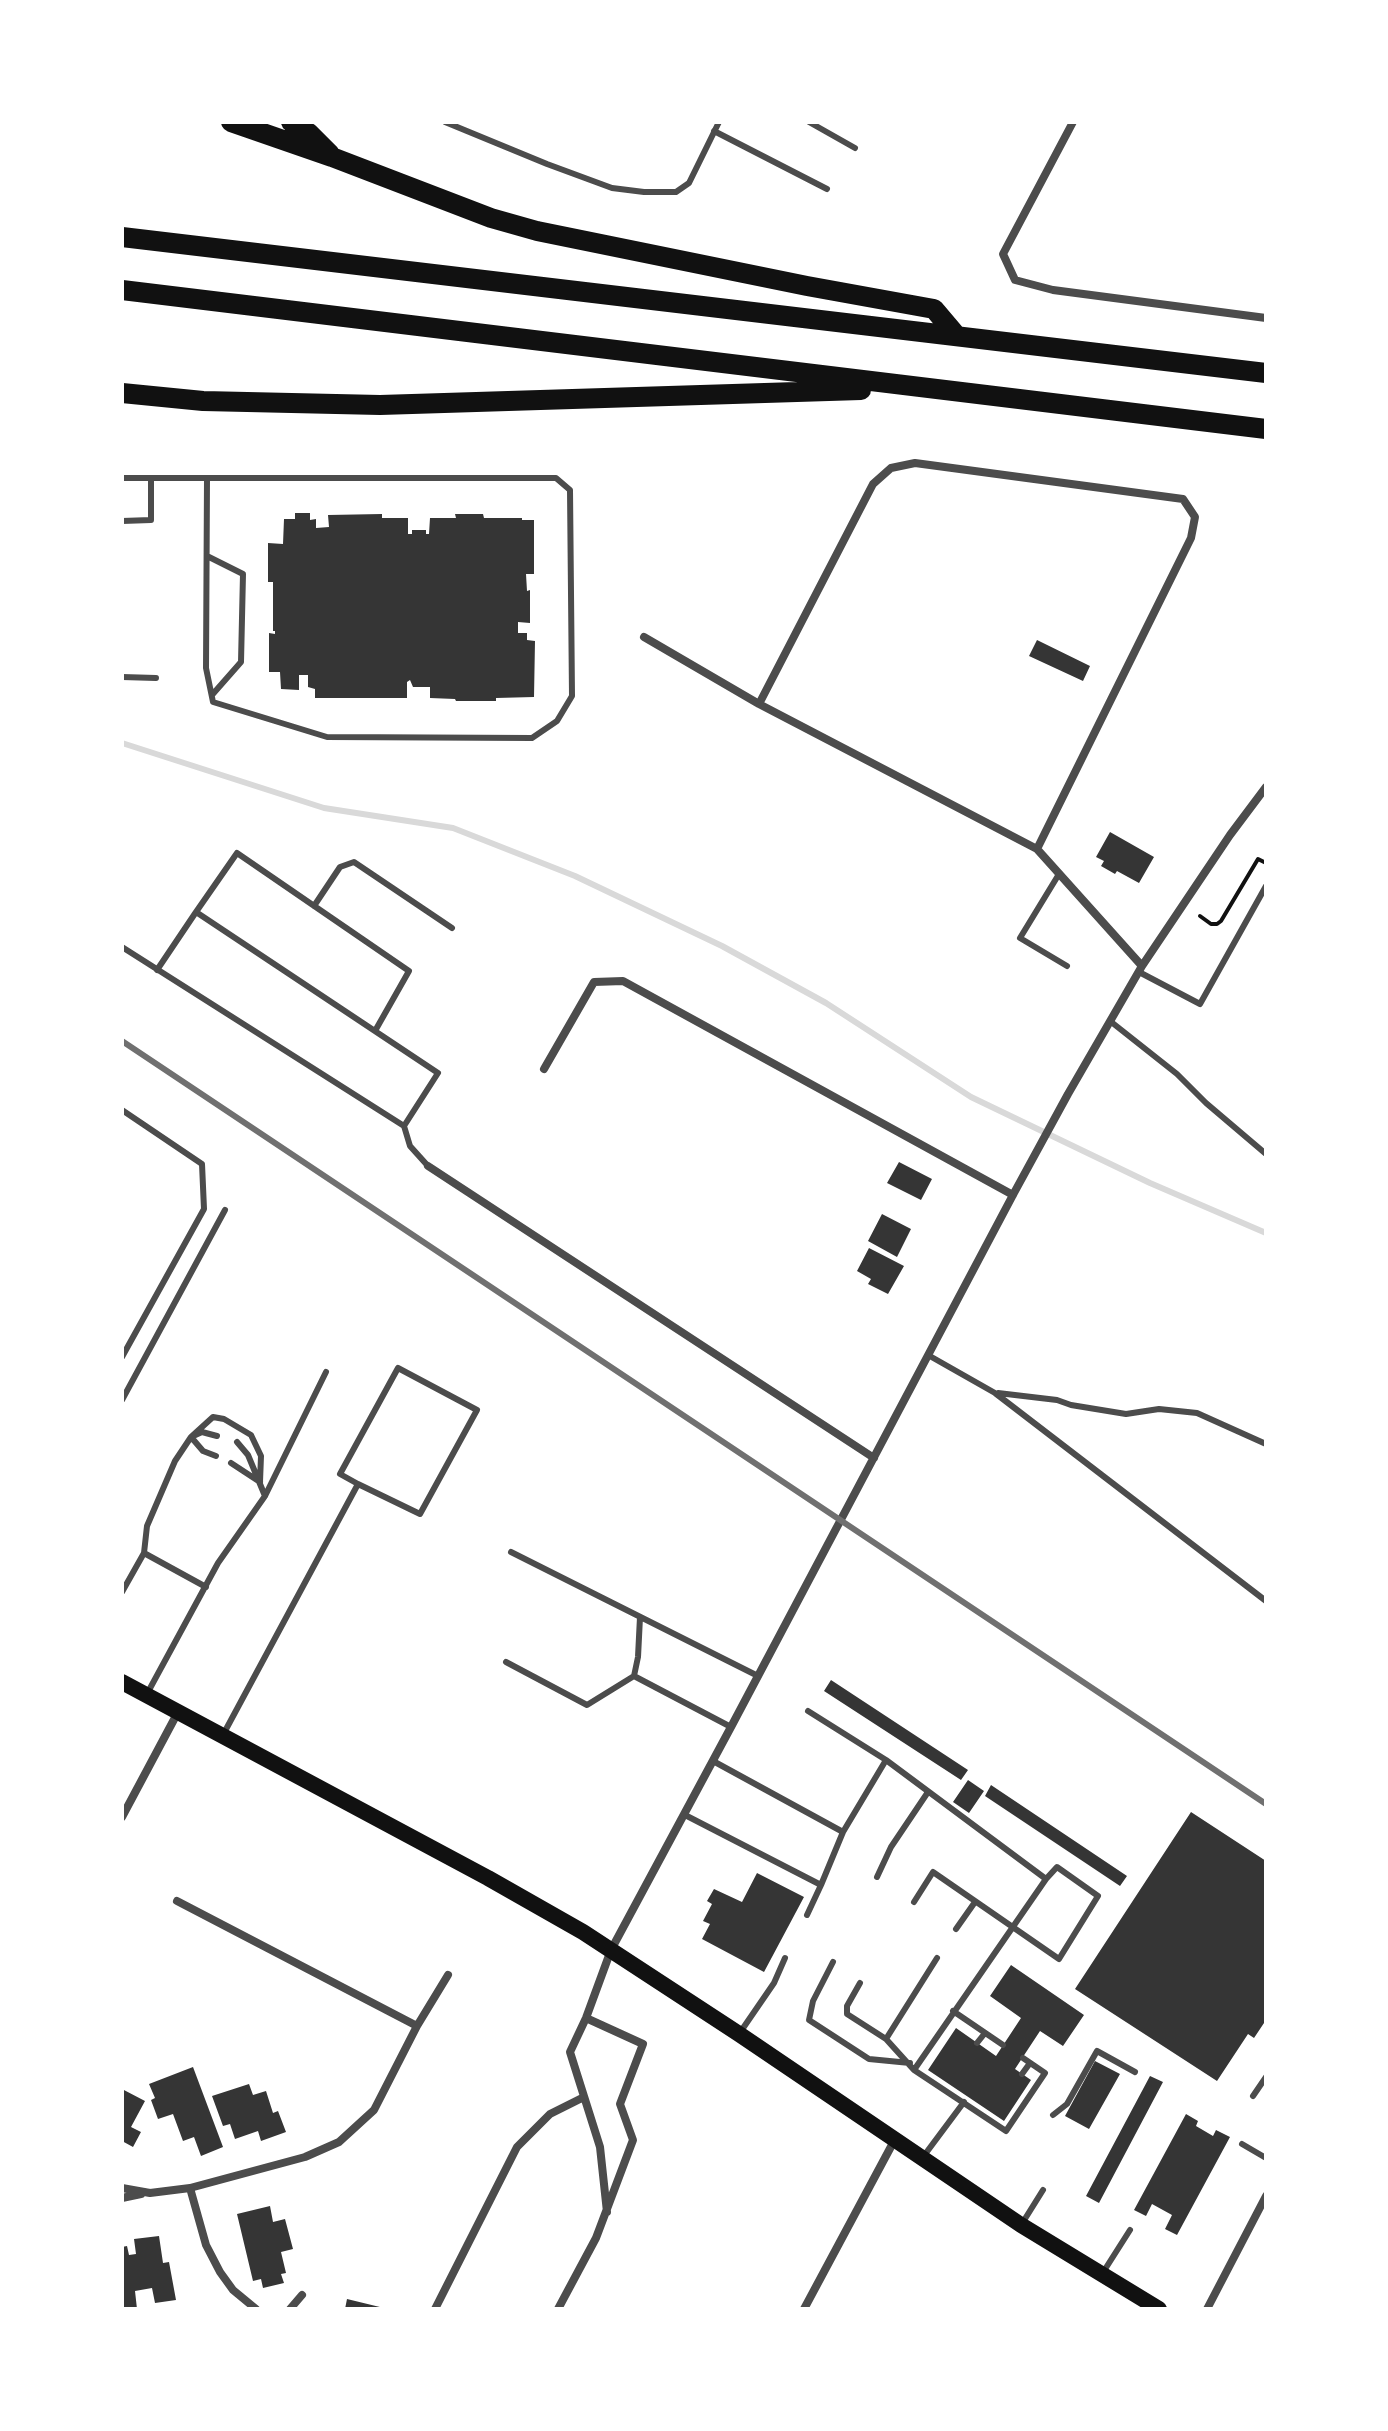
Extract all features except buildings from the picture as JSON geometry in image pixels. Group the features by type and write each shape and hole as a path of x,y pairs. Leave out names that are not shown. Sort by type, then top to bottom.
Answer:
{"highway":[{"path":"231,122 491,218 537,231 934,309 956,335"},
{"path":"291,122 309,133 332,157"},
{"path":"128,238 1266,373"},
{"path":"125,290 1266,429"},
{"path":"122,393 203,401 380,405 926,388"}],"main road":[{"path":"122,1682 488,1878 611,1950 1021,2225 1159,2309"}],"street":[{"path":"1073,122 1003,254 1015,280 1053,290 1266,318"},
{"path":"759,704 873,484 891,468 915,463 1183,499 1195,517 1191,538 1037,849"},
{"path":"644,637 759,704 1037,849 1141,969"},
{"path":"607,2212 600,2147 570,2052 611,1950 1068,1094 1141,969 1230,835 1266,787"},
{"path":"544,1069 594,982 623,981 1014,1194"},
{"path":"428,1166 874,1458"},
{"path":"122,1817 178,1712"},
{"path":"177,1901 417,2026"},
{"path":"122,2198 190,2188 305,2157 339,2142 374,2110 417,2026 448,1975"},
{"path":"558,2309 596,2238 633,2140 620,2104 643,2044 586,2018"},
{"path":"435,2309 517,2147 550,2114 584,2097"},
{"path":"804,2309 894,2141"},
{"path":"122,2188 150,2193"},
{"path":"190,2188 206,2245 220,2272 233,2290 256,2309"},
{"path":"1207,2309 1266,2196"},
{"path":"290,2309 302,2295"}],"lane":[{"path":"445,122 612,188 644,192 676,192 689,183 719,122"},
{"path":"809,122 855,148"},
{"path":"714,131 827,189"},
{"path":"122,478 556,478 570,490 572,696 557,721 532,738 327,737 213,702 206,668 207,479"},
{"path":"122,521 151,520 151,478"},
{"path":"207,556 243,574 241,662 212,696"},
{"path":"122,677 156,678"},
{"path":"157,970 237,853 409,971 375,1031"},
{"path":"314,906 340,867 354,862 452,928"},
{"path":"1059,874 1020,938 1067,966"},
{"path":"1141,969 1200,1004 1266,886"},
{"path":"196,912 438,1073 404,1126"},
{"path":"122,947 404,1126 410,1146 428,1166"},
{"path":"1110,1021 1177,1074 1266,1154"},
{"path":"122,1110 202,1164 204,1209 122,1357"},
{"path":"122,1400 225,1210"},
{"path":"928,1355 995,1393 1266,1601"},
{"path":"398,1368 477,1410 420,1514 358,1484 340,1474 398,1368"},
{"path":"147,1695 218,1563 265,1496 326,1372"},
{"path":"995,1393 1057,1400 1126,1414 1159,1409 1197,1413 1266,1444"},
{"path":"122,1592 144,1553 147,1526 175,1461 191,1437 213,1417 224,1419 251,1435 261,1456 260,1482"},
{"path":"191,1437 202,1432 217,1436"},
{"path":"191,1437 203,1451 216,1456"},
{"path":"237,1442 248,1455 265,1496"},
{"path":"231,1463 260,1482"},
{"path":"223,1736 358,1484"},
{"path":"511,1552 758,1676"},
{"path":"144,1553 206,1587"},
{"path":"506,1662 587,1705 634,1676 640,1617"},
{"path":"634,1676 731,1727"},
{"path":"808,1711 886,1760 1046,1879"},
{"path":"807,1915 843,1832 886,1760"},
{"path":"713,1761 843,1832"},
{"path":"877,1877 891,1847 928,1792"},
{"path":"685,1815 821,1885"},
{"path":"912,2066 1011,1927 1057,1867 1098,1896 1059,1959 1011,1927 933,1872 914,1902"},
{"path":"956,1929 975,1902"},
{"path":"739,2034 774,1983 785,1958"},
{"path":"886,2039 937,1958"},
{"path":"833,1962 813,2001 809,2020 869,2059 912,2066"},
{"path":"860,1983 847,2006 847,2014 886,2039 912,2066 949,2088 964,2102 992,2117 1006,2131 1045,2073 1023,2058"},
{"path":"953,2011 1003,2045"},
{"path":"977,2043 985,2033"},
{"path":"1053,2115 1067,2104 1097,2051 1135,2072"},
{"path":"1022,2074 1030,2063"},
{"path":"1253,2096 1266,2077"},
{"path":"922,2159 964,2102"},
{"path":"1242,2144 1266,2158"},
{"path":"1021,2225 1043,2190"},
{"path":"1102,2275 1130,2230"}],"path":[{"path":"1200,916 1211,924 1221,921 1258,859 1266,863"}],"waterway":[{"path":"122,743 324,808 453,828 575,876 722,946 826,1003 971,1097 1150,1183 1266,1233"}],"railway":[{"path":"122,1041 1266,1804"}]}
